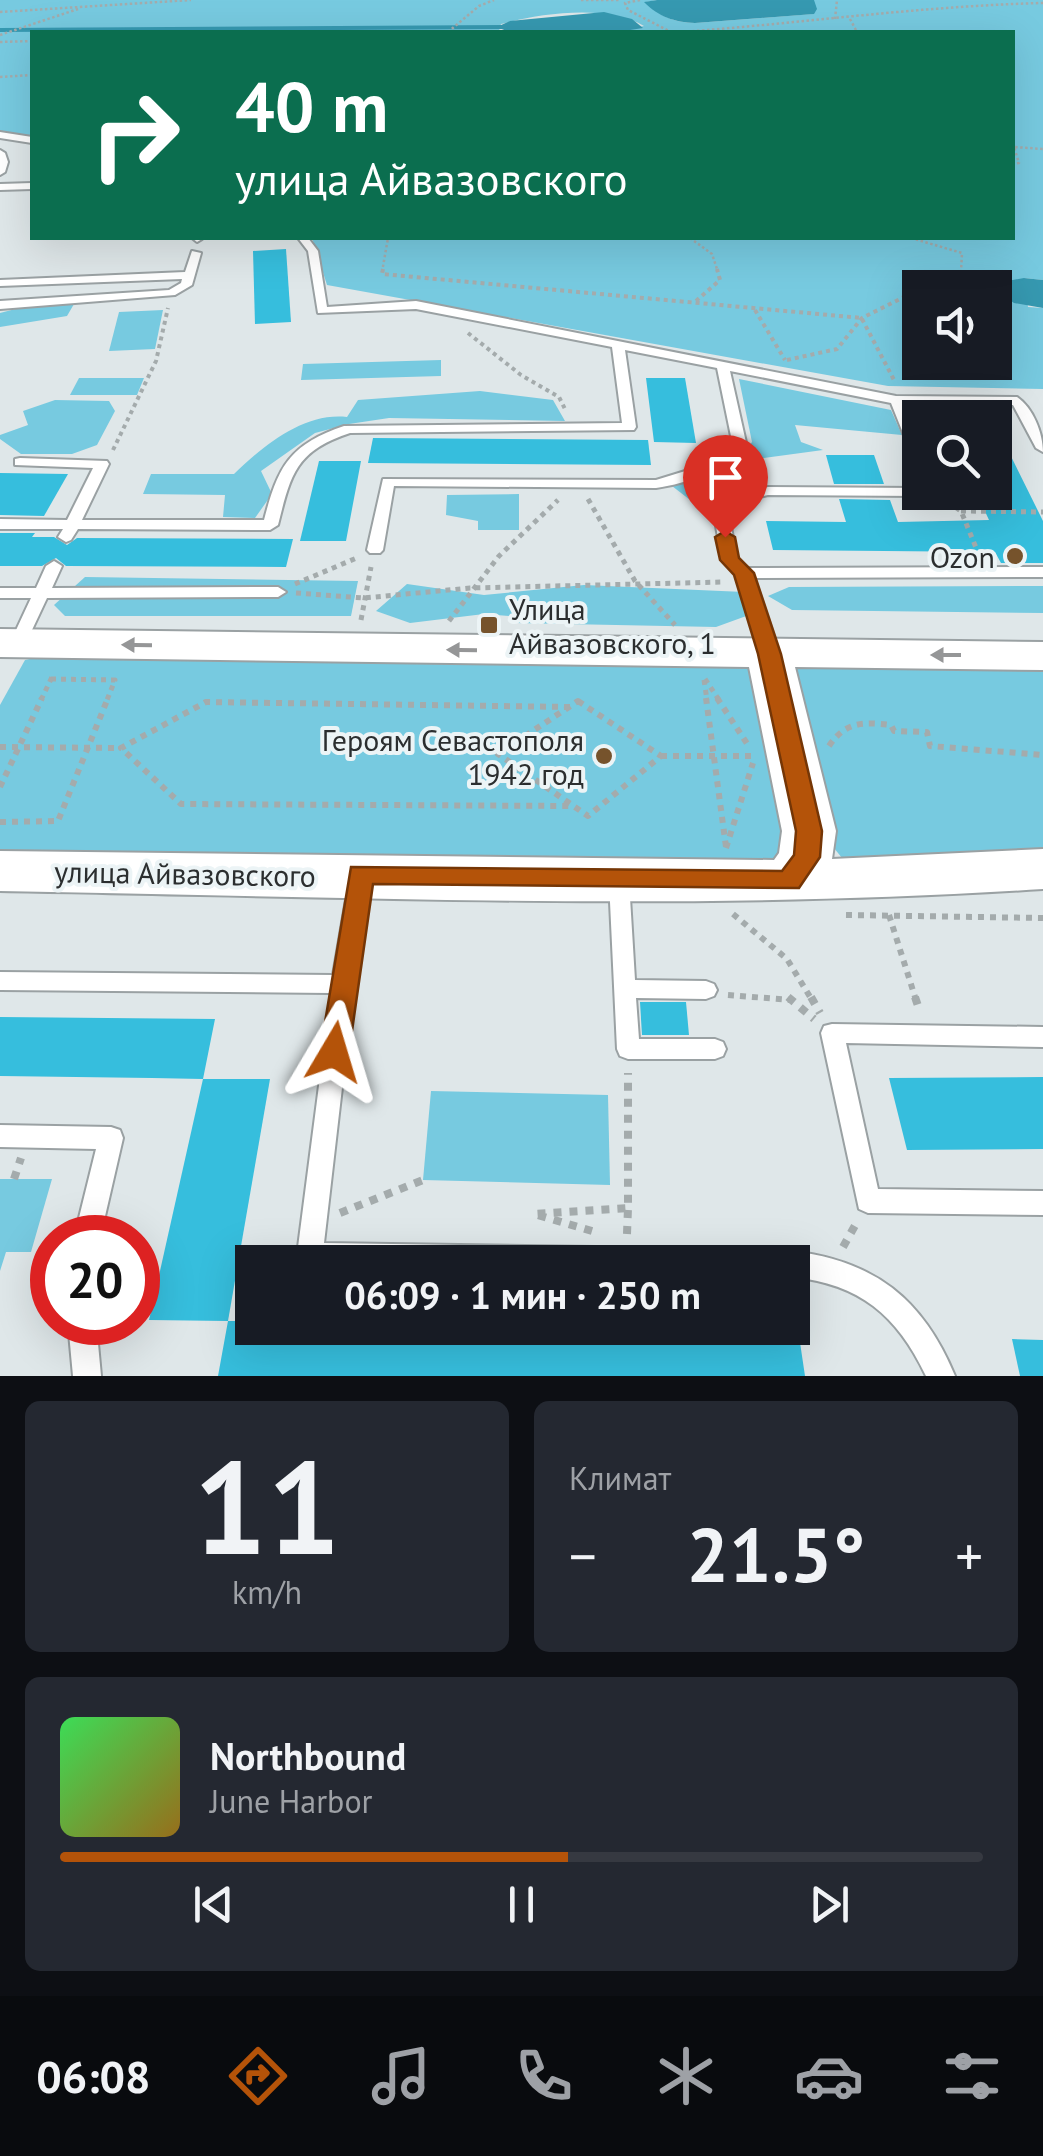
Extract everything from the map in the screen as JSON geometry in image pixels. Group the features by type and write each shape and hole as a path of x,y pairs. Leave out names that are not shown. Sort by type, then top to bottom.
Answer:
{"main road":[{"path":"770,654 774,756 809,831 806,857 791,903"},
{"path":"19,658 1043,656"},
{"name":"улица Айвазовского","path":"888,898 1043,868"},
{"name":"улица Айвазовского","path":"0,871 619,880 791,903 888,898 1043,902"}],"lane":[{"path":"0,135 30,140"},
{"path":"0,153 0,172"},
{"path":"0,187 30,186"},
{"path":"304,240 312,251 322,311 416,305 896,400 1017,401 1043,448"},
{"path":"0,305 172,293 186,285 197,243"},
{"path":"0,283 189,275"},
{"path":"0,524 69,531 270,525 284,469 298,451 318,438 349,428 577,433 629,427 618,346"},
{"path":"375,550 388,482 678,482 712,466 740,448 723,368"},
{"path":"896,400 902,415"},
{"path":"20,462 102,464 69,531"},
{"path":"578,464 579,482"},
{"path":"770,654 745,578 730,560 721,515 746,494 768,491 902,492"},
{"path":"19,658 54,566"},
{"path":"745,578 1043,572"},
{"path":"0,593 278,592"},
{"path":"311,1245 342,984 361,874"},
{"path":"619,880 628,1049 714,1049"},
{"path":"0,981 342,984"},
{"path":"625,989 706,990"},
{"path":"1043,1037 928,1038 832,1033 868,1201 1043,1204"},
{"path":"0,1136 112,1138 94,1215"},
{"path":"810,1268 877,1288 925,1339 941,1376"},
{"path":"84,1345 87,1376"}],"path":[{"path":"0,12 191,0"},
{"path":"450,30 479,6 494,0"},
{"path":"581,0 620,0"},
{"path":"640,0 625,4 628,10 667,30"},
{"path":"833,20 839,11 837,0"},
{"path":"707,30 972,3 1043,3"},
{"path":"0,34 81,8"},
{"path":"850,18 856,30"},
{"path":"0,42 30,42"},
{"path":"0,77 30,75"},
{"path":"1015,146 1043,149"},
{"path":"388,240 382,274 862,318"},
{"path":"693,240 712,254 720,280 695,302"},
{"path":"918,240 962,252 961,270"},
{"path":"112,452 156,361 172,293"},
{"path":"784,360 837,348 862,318 902,298"},
{"path":"754,308 784,360 803,364"},
{"path":"862,318 896,382 877,379"},
{"path":"468,333 559,398 577,433"},
{"path":"447,623 470,588 519,534 579,482 636,581 677,626"},
{"path":"986,572 961,511 1043,512"},
{"path":"278,592 375,550"},
{"path":"278,592 364,598 470,588 745,578"},
{"path":"360,624 368,582"},
{"path":"0,822 58,821 116,680 51,679 19,658"},
{"path":"702,665 726,852 774,756"},
{"path":"703,676 774,756"},
{"path":"0,788 51,679"},
{"path":"661,756 588,816 498,754 578,701 661,756 823,756 839,728 852,722 892,724 894,731 927,732 930,746 1043,755"},
{"path":"0,746 121,748 206,702 570,707"},
{"path":"121,748 180,804 574,806"},
{"path":"888,898 928,1038"},
{"path":"832,1033 786,959 733,914 791,903 888,898 1043,918"},
{"path":"706,990 737,997 787,997 832,1033"},
{"path":"628,1049 628,1208 627,1242 534,1214 628,1208"},
{"path":"314,1224 422,1180"},
{"path":"829,1272 868,1201"}],"shaded area":[{"path":"0,0 657,0 646,2 668,18 695,23 813,14 814,0 1043,0 1043,280 1024,278 1028,307 1043,308 1043,389 888,386 327,285 313,240 1015,240 1015,30 626,30 644,26 612,15 574,13 501,24 499,30 30,30 30,136 0,131"},
{"path":"814,0 817,9 814,14 695,23 667,18 644,2"},
{"path":"604,12 632,19 643,28 497,27 510,21"},
{"path":"1012,280 1043,280 1043,308 1012,302"},
{"path":"74,304 67,316 0,327 0,313 27,306"},
{"path":"163,310 155,349 109,351 119,312"},
{"path":"441,360 441,376 301,380 303,364"},
{"path":"79,378 144,378 137,395 70,395"},
{"path":"739,379 891,410 902,435 795,425 801,442 823,450 749,460 736,482 694,503 672,486 727,464 752,442"},
{"path":"480,391 553,400 565,421 389,418 315,433 261,471 272,494 255,518 223,517 225,495 143,494 151,474 234,474 285,433 315,420 347,417 358,400"},
{"path":"55,400 109,401 115,411 97,445 72,454 21,454 0,439 0,435 28,425 23,411"},
{"path":"519,494 519,530 478,530 478,521 446,515 447,495"},
{"path":"85,577 358,581 351,616 65,616 54,605"},
{"path":"407,584 484,595 584,585 744,592 749,615 716,627 516,623 509,616 484,614 410,623 376,611"},
{"path":"1043,586 1043,613 792,610 768,596 789,587"},
{"path":"53,654 751,664 794,836 781,862 0,850 0,705 25,660"},
{"path":"806,664 1043,664 1043,854 846,863 830,843 792,672"},
{"path":"431,1091 608,1095 610,1185 423,1180"},
{"path":"0,1179 52,1179 42,1215 30,1215 30,1252 6,1252 0,1271"}],"building":[{"path":"286,249 291,322 255,324 253,251"},
{"path":"646,378 685,378 696,443 654,442"},
{"path":"373,438 648,440 651,465 368,463"},
{"path":"826,455 874,455 884,484 834,484"},
{"path":"1012,458 1043,521 1043,563 1001,563 995,552 773,550 766,521 846,522 839,499 890,500 898,522 989,520 984,510 1012,510"},
{"path":"319,461 361,461 346,541 300,541"},
{"path":"0,473 68,474 44,516 0,515"},
{"path":"0,533 35,533 32,537 54,537 67,545 77,538 293,539 286,567 66,566 56,558 42,566 0,566"},
{"path":"640,1002 686,1002 689,1035 642,1035"},
{"path":"0,1017 215,1019 203,1079 0,1076"},
{"path":"1043,1077 1043,1149 907,1150 889,1078"},
{"path":"203,1079 270,1079 241,1245 235,1245 235,1281 228,1321 160,1320 160,1271"},
{"path":"228,1321 235,1321 235,1345 800,1345 805,1376 218,1376"},
{"path":"1012,1339 1043,1340 1043,1376 1020,1376"}],"waterway":[{"path":"0,30 506,27"}],"place":[{"name":"Ozon","path":"1015,556"},
{"name":"Улица Айвазовского, 1","path":"489,625"},
{"name":"Героям Севастополя 1942 год","path":"604,756"}],"route":[{"path":"334,1052 361,874 790,881 806,857 809,831 770,654 744,573 730,560 725,537"}]}
